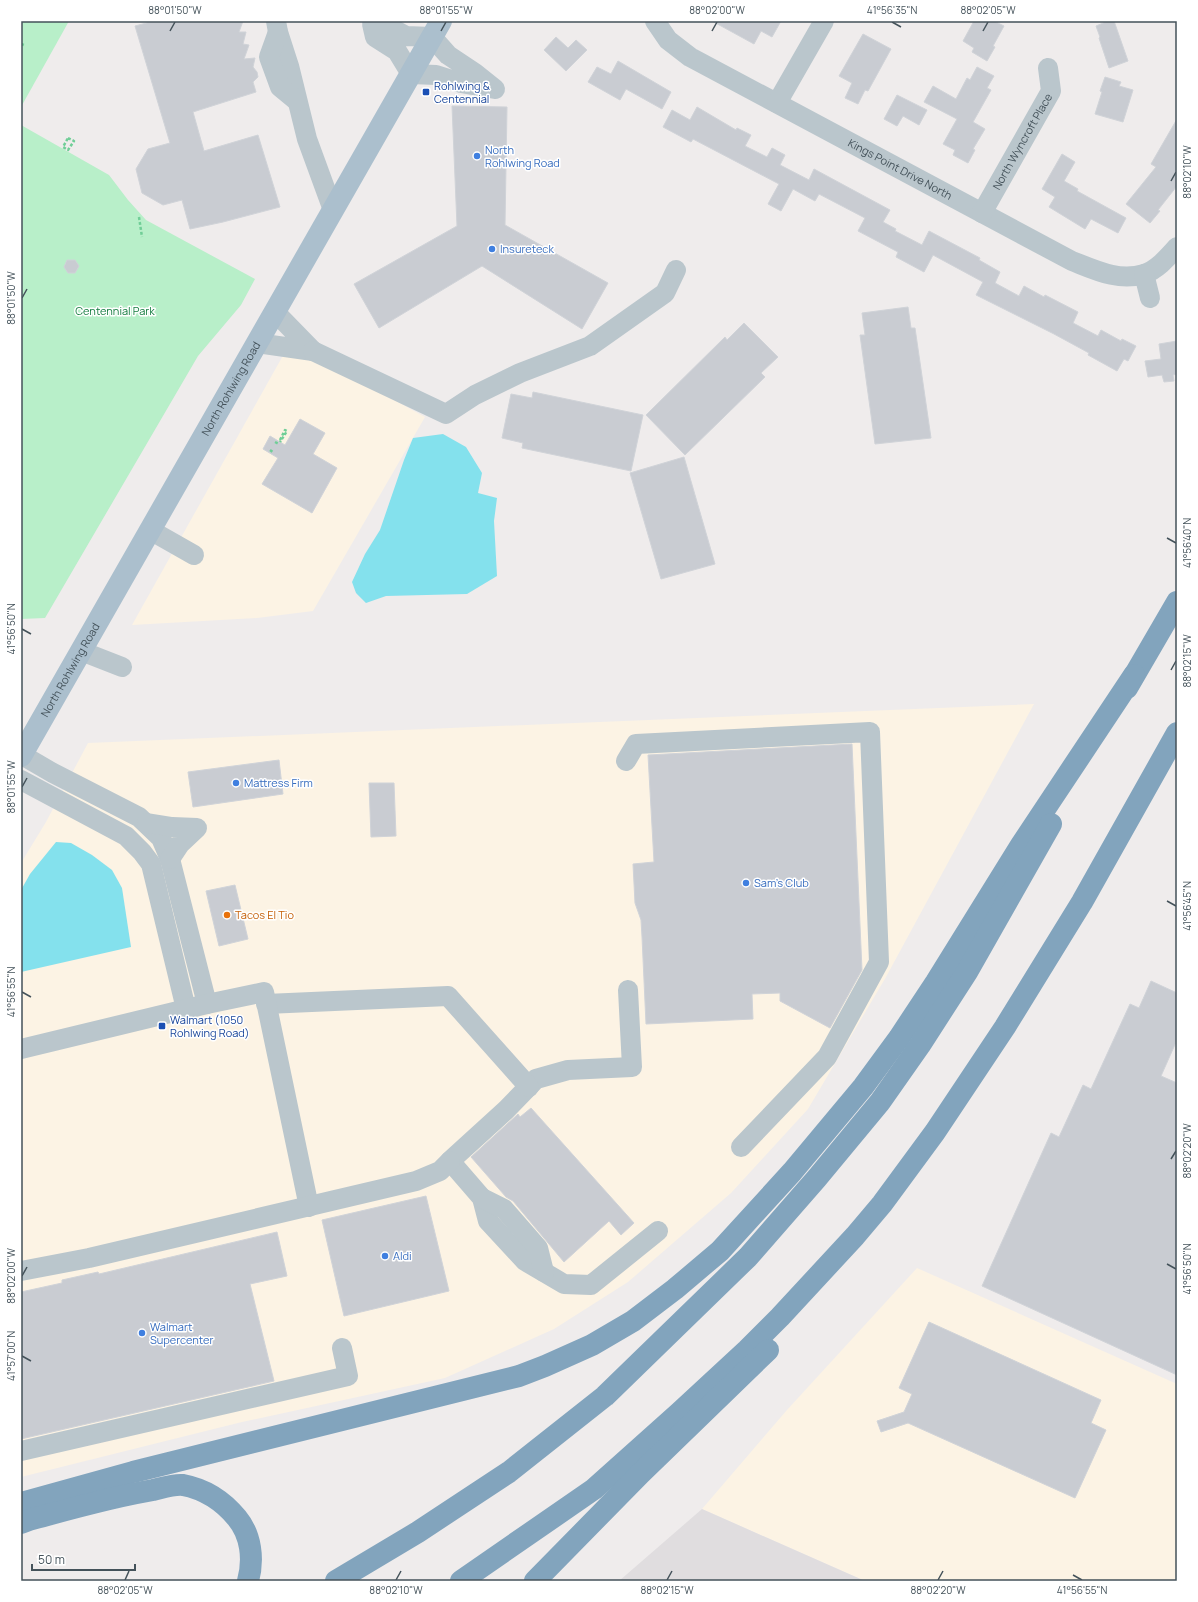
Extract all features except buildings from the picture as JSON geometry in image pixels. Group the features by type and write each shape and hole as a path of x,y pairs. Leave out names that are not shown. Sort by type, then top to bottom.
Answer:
{"highway":[{"path":"336,1581 418,1532 509,1472 605,1396 748,1258 817,1178 880,1102 941,1015 967,972 1134,675 1177,602"},
{"path":"21,1504 132,1472 519,1376 546,1366 592,1345 633,1320 675,1289 720,1251 792,1172 863,1087 899,1038 936,982 1021,845 1134,675"},
{"path":"461,1581 594,1489 747,1350 780,1317 855,1236 882,1204 935,1132 1004,1027 1082,902 1177,734"},
{"path":"535,1581 640,1473 785,1333 855,1236"},
{"path":"21,1523 118,1496 181,1485 212,1496 223,1503 241,1523 247,1537 250,1550 251,1564 248,1581"}],"main road":[{"name":"North Rohlwing Road","path":"21,756 436,29"}],"street":[{"name":"Kings Point Drive North","path":"654,21 668,40 678,49 690,56 1072,261 1102,273 1123,277 1152,269"},
{"path":"777,103 824,21"},
{"path":"372,24 384,24 406,36 436,29 448,55 475,73 495,89 461,83 436,75 411,74 397,51 375,37 372,24"},
{"path":"277,26 270,57 280,87 297,101 306,139 333,210"},
{"name":"North Wyncroft Place","path":"982,213 1051,91 1048,68"},
{"path":"1150,298 1152,269 1177,247"},
{"path":"257,343 313,351 446,414 475,395 520,373 590,346 665,293 676,270"},
{"path":"275,312 313,351"},
{"path":"150,530 194,555"},
{"path":"81,651 122,667"},
{"path":"626,761 636,744 870,732 879,962 828,1057 741,1147"},
{"path":"21,756 140,817 161,838 170,859 207,1004"},
{"path":"21,780 126,836 142,852 150,864 186,1009"},
{"path":"147,823 172,827 197,828 180,844 170,859"},
{"path":"21,1271 89,1258 309,1207 416,1180 440,1171 506,1110 536,1079 568,1070 632,1067 628,990"},
{"path":"21,1049 207,1004 264,992 309,1207"},
{"path":"266,1004 448,996 529,1087"},
{"path":"450,1161 482,1198 488,1221 526,1261 564,1284 591,1285 658,1231"},
{"path":"21,1451 348,1376 342,1348"}],"path":[{"path":"68,138 74,141 68,150 63,147 68,138"},
{"path":"139,217 142,237"},
{"path":"275,442 280,442"},
{"path":"270,450 274,453"}],"shaded area":[{"path":"290,343 425,417 313,611 257,618 132,625"},
{"path":"1034,704 886,977 808,1109 731,1193 628,1282 554,1329 445,1378 242,1422 21,1477 21,863 46,822 88,743"},
{"path":"917,1268 1177,1384 1177,1581 865,1581 702,1509 787,1410"},
{"path":"702,1509 865,1581 619,1581"}],"green space":[{"path":"21,21 69,21 21,107"},
{"name":"Centennial Park","path":"21,125 109,175 128,200 146,220 255,279 241,305 198,356 45,618 21,619"}],"water":[{"path":"443,434 466,447 482,473 478,493 497,498 494,521 497,576 467,594 386,596 366,603 356,593 352,582 365,554 380,530 413,438"},
{"path":"56,842 71,843 92,855 112,870 122,888 131,947 21,972 21,890 30,874"}],"place":[{"name":"Rohlwing & Centennial","path":"426,92"},
{"name":"North Rohlwing Road","path":"477,156"},
{"name":"Insureteck","path":"492,249"},
{"name":"Mattress Firm","path":"236,783"},
{"name":"Sam's Club","path":"746,883"},
{"name":"Tacos El Tio","path":"227,915"},
{"name":"Walmart (1050 Rohlwing Road)","path":"162,1026"},
{"name":"Aldi","path":"385,1256"},
{"name":"Walmart Supercenter","path":"142,1333"}]}
